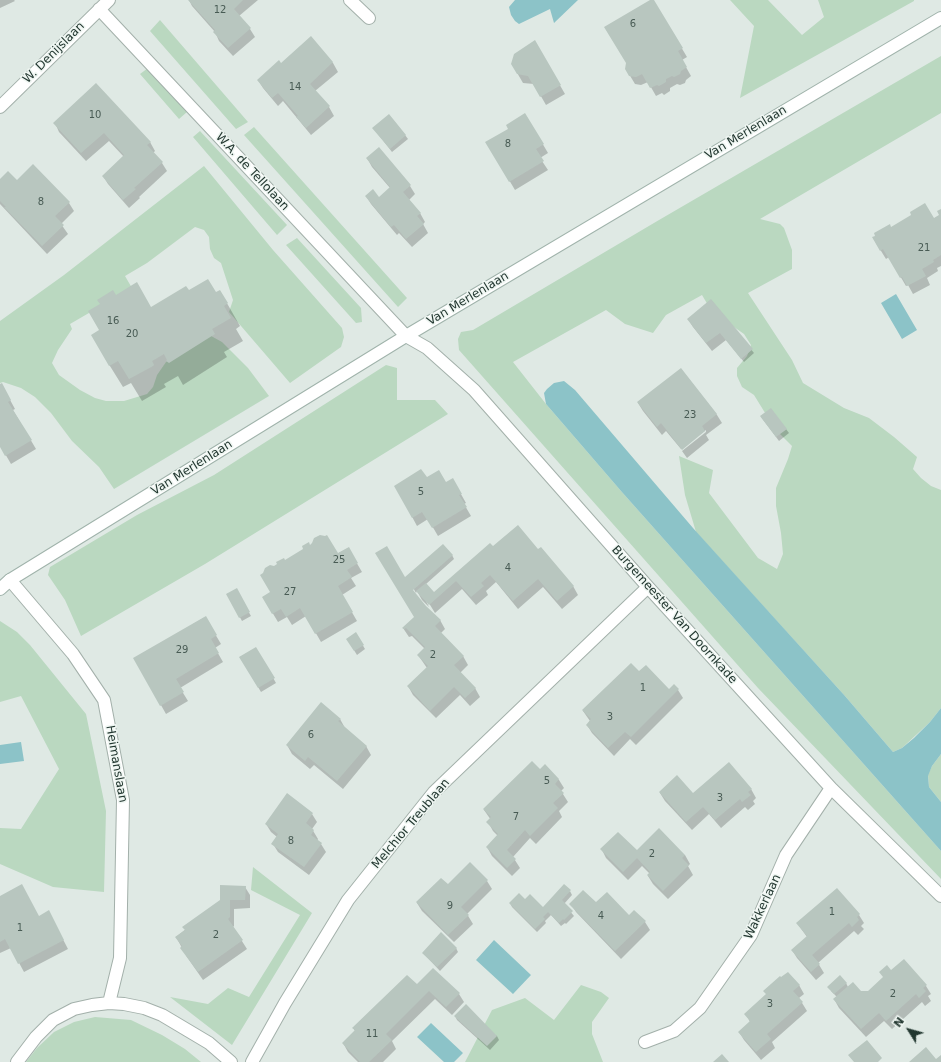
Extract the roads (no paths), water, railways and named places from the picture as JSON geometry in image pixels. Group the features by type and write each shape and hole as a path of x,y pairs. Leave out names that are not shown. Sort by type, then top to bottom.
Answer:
{"street":[{"name":"W. Denijslaan","path":"0,107 109,0"},
{"path":"350,0 368,18"},
{"name":"W.A. de Tellolaan","path":"99,9 406,336"},
{"name":"Van Merlenlaan","path":"0,589 10,580 406,336 941,18"},
{"name":"Burgemeester Van Doornkade","path":"406,336 427,348 474,390 648,587 831,788 941,896"},
{"name":"Heimanslaan","path":"10,580 73,654 104,700 123,800 120,958 109,1003"},
{"name":"Melchior Treublaan","path":"252,1062 348,900 434,792 648,587"},
{"name":"Wakkerlaan","path":"645,1042 674,1031 700,1008 751,936 786,855 831,788"},
{"path":"17,1062 36,1037 53,1020 74,1009 109,1003 144,1008 162,1015 209,1043 231,1062"}],"water":[{"path":"515,0 578,0 554,23 550,9 519,24 511,15 509,7"},
{"path":"896,294 917,330 902,339 881,303"},
{"path":"564,381 575,390 693,528 845,696 893,752 902,748 914,738 941,708 941,754 932,766 928,776 929,787 941,802 941,851 621,491 546,404 544,393 547,389 554,383"},
{"path":"21,742 24,761 0,764 0,745"},
{"path":"494,940 531,975 513,994 476,960"},
{"path":"431,1023 463,1053 454,1062 444,1062 417,1037"}]}
